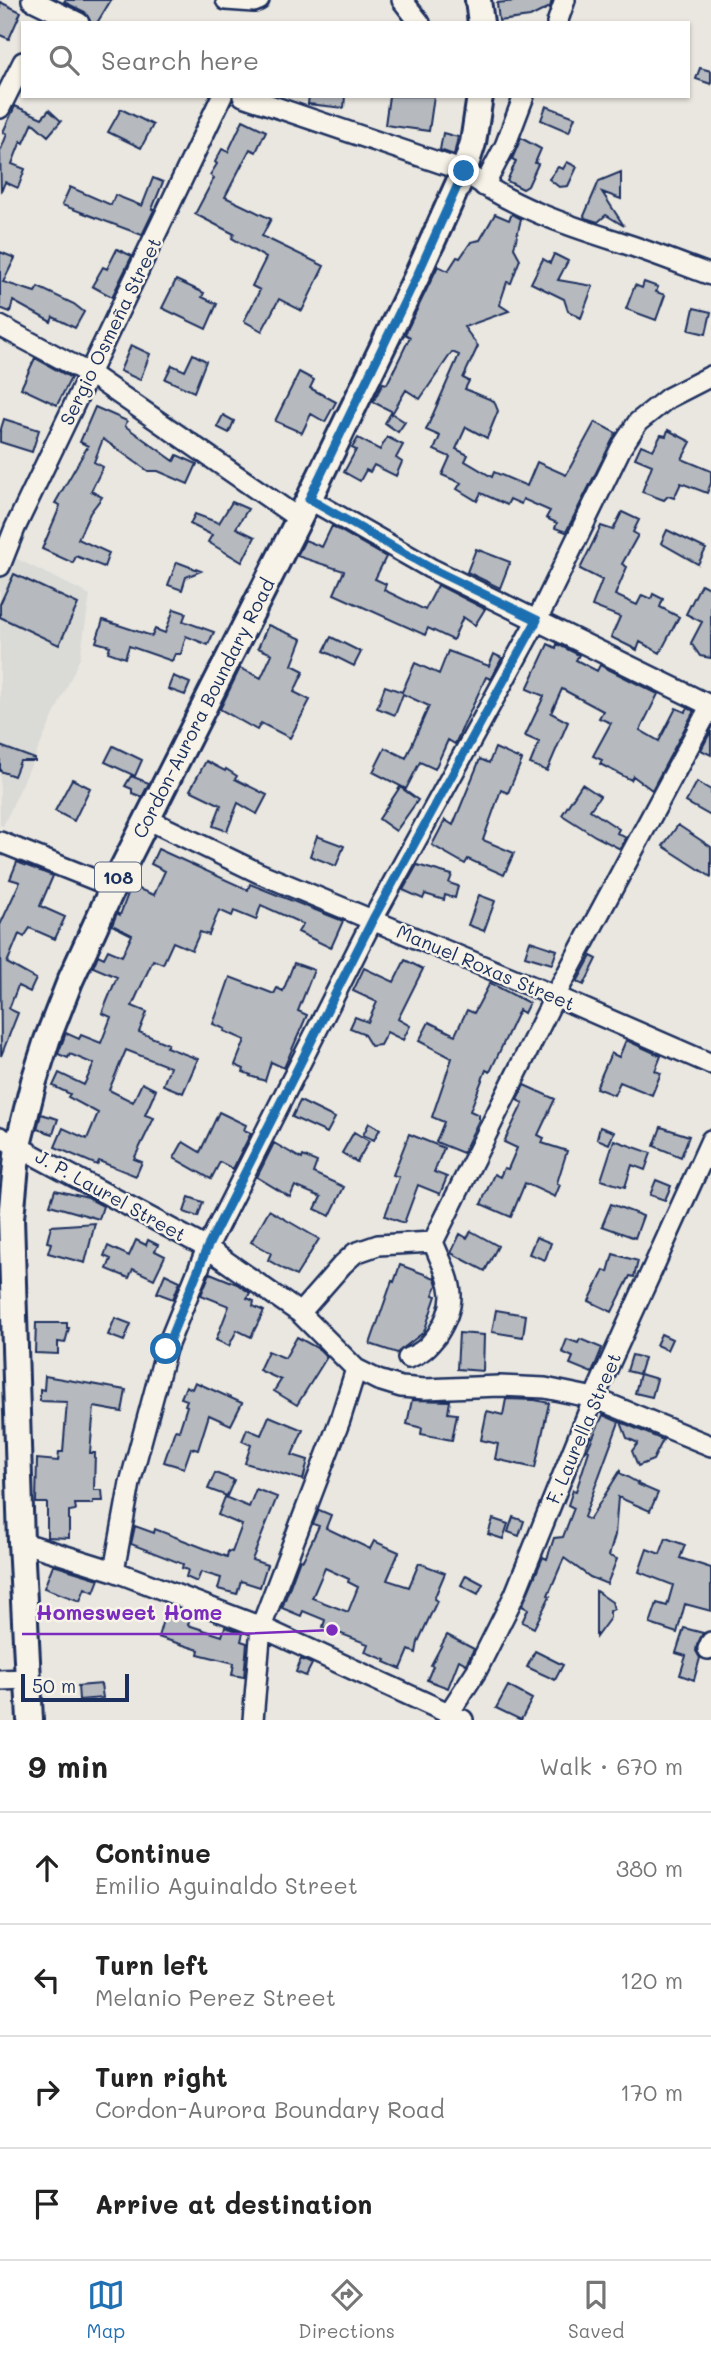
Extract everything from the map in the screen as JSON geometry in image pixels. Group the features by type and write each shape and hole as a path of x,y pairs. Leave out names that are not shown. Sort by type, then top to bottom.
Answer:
{"main road":[{"path":"478,0 481,21"},
{"name":"Cordon-Aurora Boundary Road","path":"30,1720 21,1542 9,1141 70,981 113,887 304,508 416,278 464,171 473,142 479,98"}],"street":[{"path":"226,0 259,0"},
{"path":"402,0 418,21"},
{"path":"558,21 565,0"},
{"path":"44,8 74,21"},
{"path":"0,107 21,66"},
{"name":"Sergio Osmeña Street","path":"0,566 15,528 221,98"},
{"path":"249,98 464,171 485,186 585,232 621,242 711,275"},
{"path":"485,186 505,146 523,98"},
{"path":"0,326 90,374 304,508 711,705 555,996 433,1242 449,1279 452,1302 447,1319 428,1348 408,1358"},
{"path":"114,1571 130,1483 166,1349 207,1248 373,919 537,620 621,448 638,422 668,398 711,376"},
{"name":"Manuel Roxas Street","path":"147,819 259,873 711,1064"},
{"path":"0,842 113,887"},
{"name":"F. Laurella Street","path":"456,1717 514,1594 594,1398 711,1140"},
{"name":"J. P. Laurel Street","path":"9,1141 207,1248 300,1313 356,1369 378,1380 401,1387 425,1389 499,1386 545,1388 594,1398 711,1446"},
{"path":"300,1313 355,1253 378,1245 433,1242"},
{"path":"253,1720 261,1627 340,1420 356,1369"},
{"path":"21,1542 114,1571 261,1627 456,1717"},
{"path":"0,1680 27,1679"}],"shaded area":[{"path":"0,553 90,595 80,658 3,826 0,825"}],"building":[{"path":"111,0 98,21 90,21 85,12 64,2"},
{"path":"552,0 550,7 530,17 499,21 497,3"},
{"path":"0,2 21,12 9,39 0,35"},
{"path":"700,68 711,71 711,84 696,79"},
{"path":"309,98 345,98 344,108 308,104"},
{"path":"389,98 434,98 429,131 385,125"},
{"path":"15,106 42,118 49,110 61,121 48,136 33,123 24,143 21,141 12,164 25,169 18,188 5,182 1,192 0,152 7,134 3,132"},
{"path":"546,106 575,117 569,132 541,120"},
{"path":"121,109 153,125 141,148 108,132"},
{"path":"243,120 266,131 256,152 250,149 225,197 271,219 262,236 324,266 302,311 279,299 262,331 244,321 260,290 252,286 266,258 232,238 234,234 195,214 214,178 210,175 217,164 215,162 222,149 228,152"},
{"path":"443,133 458,137 454,155 440,150"},
{"path":"521,138 541,149 535,163 538,164 528,186 523,189 507,181 516,161 512,159"},
{"path":"567,162 577,167 568,186 559,187 549,179 558,167 563,169"},
{"path":"621,172 621,199 602,192 624,226 606,215 598,222 585,218 599,181"},
{"path":"153,178 163,182 142,235 62,205 70,187 111,205 115,195 142,206"},
{"path":"495,214 509,220 512,214 521,219 514,248 520,259 511,283 507,282 501,300 500,305 509,311 464,327 478,346 463,378 469,381 465,389 494,401 498,411 487,438 466,427 456,449 468,455 465,461 492,477 494,472 527,486 537,462 566,475 595,422 616,433 566,532 555,528 557,523 546,518 550,511 523,499 521,504 510,499 507,505 481,493 477,501 457,489 461,483 442,475 450,457 434,450 440,436 426,430 459,355 452,352 420,399 406,390 393,412 373,402 383,383 387,384 410,337 405,334 438,266 448,271 471,242 480,240"},
{"path":"117,249 132,256 112,297 92,286 103,267 107,269"},
{"path":"0,252 15,258 3,282 35,292 38,287 74,304 84,312 75,328 53,317 51,322 13,301 10,312 0,308"},
{"path":"554,254 568,261 558,280 593,286 581,318 568,311 564,299 531,283 543,259 550,263"},
{"path":"176,280 204,293 202,297 217,304 206,329 162,308"},
{"path":"644,282 658,287 656,292 665,295 656,320 626,309 635,285 642,288"},
{"path":"694,308 711,312 706,334 689,330"},
{"path":"131,345 150,354 140,380 120,371"},
{"path":"193,354 206,361 194,392 165,379 172,365 185,371"},
{"path":"35,358 71,378 57,405 21,388"},
{"path":"299,372 314,380 310,388 336,402 325,422 311,414 302,433 275,421"},
{"path":"95,407 127,421 125,426 174,461 177,455 197,464 188,484 158,471 148,471 103,439 94,462 103,467 91,491 102,497 90,513 78,539 109,553 104,567 76,556 73,563 42,549 59,509 60,505 55,503 88,446 80,442"},
{"path":"391,413 405,422 398,432 385,423"},
{"path":"223,415 234,421 229,433 217,427"},
{"path":"4,419 39,430 32,452 0,442"},
{"path":"668,430 691,442 682,459 711,471 711,483 707,493 681,483 674,498 668,496 664,500 642,492 652,465 635,458 641,445 653,450 661,435 666,436"},
{"path":"387,437 403,445 396,458 402,462 396,476 374,465 370,472 366,470 360,481 344,472 356,450 352,448 358,438 380,450"},
{"path":"232,502 248,509 236,528 255,537 242,562 208,542 212,535 190,524 195,514 219,523"},
{"path":"622,512 639,520 633,532 638,535 622,564 627,567 615,595 637,605 642,595 651,599 653,594 663,599 660,607 679,617 660,653 640,642 637,650 611,637 620,617 592,606 602,580 580,569 601,526 613,530"},
{"path":"332,526 386,557 375,579 386,584 384,590 425,610 438,585 485,609 475,625 463,617 453,640 428,628 425,635 334,594 344,571 297,556 305,540 322,547"},
{"path":"667,530 706,549 698,564 661,543"},
{"path":"476,549 510,562 500,588 467,572"},
{"path":"177,562 201,571 186,577 182,590 168,585"},
{"path":"14,574 78,604 59,645 0,617 0,604"},
{"path":"701,584 711,589 711,658 700,656 691,643 702,622 686,614"},
{"path":"174,609 186,613 183,621 214,632 208,645 186,636 181,654 175,654 172,661 129,646 125,658 108,652 110,646 96,642 103,620 152,636 155,629 165,633"},
{"path":"268,625 302,639 292,665 304,671 294,692 310,700 290,738 261,723 257,730 220,709 240,668 261,678 272,654 258,648"},
{"path":"331,637 361,652 354,666 324,651"},
{"path":"548,644 556,648 557,644 579,655 576,660 597,671 600,665 658,694 640,730 659,741 676,708 685,712 688,708 694,711 652,790 633,776 631,780 600,764 602,760 593,756 611,723 599,718 603,711 562,689 551,713 568,722 547,771 530,764 539,742 525,736 544,696 527,689"},
{"path":"448,651 489,666 494,654 502,658 491,679 486,677 455,744 448,740 435,769 420,762 406,789 373,772 385,748 406,758 429,706 403,694 395,715 377,708 385,686 402,692 415,663 439,674"},
{"path":"173,676 190,683 185,695 168,689"},
{"path":"711,731 711,755 701,750"},
{"path":"0,746 35,761 20,761 14,776 0,771"},
{"path":"113,746 142,760 135,776 105,762"},
{"path":"495,748 522,760 508,793 501,790 483,840 514,853 504,875 468,859 465,864 432,845 445,820 453,825 480,759 489,763"},
{"path":"206,761 225,771 226,769 237,776 235,779 267,795 257,814 238,803 227,831 213,826 221,805 190,790"},
{"path":"131,776 149,783 142,797 125,786"},
{"path":"72,779 90,788 74,821 55,811"},
{"path":"697,782 711,790 711,816 686,802"},
{"path":"582,784 600,796 590,810 619,829 617,833 626,838 620,849 562,815"},
{"path":"400,787 418,800 396,831 379,819"},
{"path":"678,825 711,847 711,877 663,846"},
{"path":"317,836 344,846 336,866 310,856"},
{"path":"158,849 248,890 250,884 343,921 331,948 298,932 303,924 261,905 256,920 234,911 232,916 219,910 209,935 200,932 192,950 173,942 163,964 153,960 132,1006 147,1012 139,1032 168,1044 166,1047 198,1059 183,1093 163,1085 170,1067 126,1050 109,1090 133,1102 142,1083 156,1090 145,1115 154,1118 134,1159 142,1162 136,1176 99,1161 97,1165 55,1147 63,1128 87,1139 98,1113 53,1086 59,1073 84,1085 94,1064 70,1054 68,1058 58,1054 66,1033 79,1039 81,1035 101,1043 111,1017 102,1013 117,977 93,967 98,955 104,958 108,950 122,956 132,935 112,925 117,913 120,915 131,886 154,895 165,871 151,864"},
{"path":"17,862 53,876 40,906 65,917 55,939 30,928 24,937 19,934 7,963 36,979 30,992 18,986 9,1009 18,1013 1,1056 0,925 20,882 10,879"},
{"path":"417,865 452,875 449,883 458,886 455,898 445,895 444,900 425,894 423,899 403,890"},
{"path":"479,895 495,901 484,931 468,925"},
{"path":"530,941 557,950 552,964 525,956"},
{"path":"591,956 597,959 584,985 577,982"},
{"path":"405,960 423,969 398,1019 410,1026 403,1040 387,1032 380,1045 371,1046 363,1033 350,1028 355,1017 368,1022 377,1002 353,991 364,968 394,982"},
{"path":"294,963 314,970 298,1011 307,1015 284,1068 271,1062 265,1081 250,1076 235,1065 245,1040 213,1024 230,977 274,994 277,988 283,991"},
{"path":"490,983 529,1003 524,1013 519,1010 490,1072 486,1070 470,1111 479,1115 479,1120 463,1153 436,1142 444,1122 432,1117 452,1058 419,1041 429,1022 455,1035 467,1010 474,1013"},
{"path":"626,1040 661,1056 655,1071 661,1073 652,1095 620,1082 614,1095 596,1088 611,1053 619,1057"},
{"path":"524,1085 555,1099 538,1135 544,1138 542,1143 567,1151 555,1197 525,1183 511,1217 481,1204 494,1174 500,1177 504,1168 508,1169 517,1148 504,1142 523,1103 517,1100"},
{"path":"300,1101 335,1118 327,1133 292,1117"},
{"path":"219,1112 246,1125 244,1130 251,1133 233,1169 220,1162 211,1179 174,1158 183,1142 200,1152"},
{"path":"41,1114 58,1119 53,1134 37,1129"},
{"path":"369,1123 380,1129 374,1140 363,1135"},
{"path":"600,1127 614,1132 609,1144 597,1139"},
{"path":"661,1127 689,1136 681,1157 654,1146"},
{"path":"354,1132 369,1141 357,1162 342,1153"},
{"path":"409,1134 444,1148 434,1172 447,1177 440,1194 418,1185 404,1223 385,1216 399,1177 393,1175"},
{"path":"614,1140 651,1153 645,1170 632,1165 625,1187 601,1180"},
{"path":"274,1143 302,1159 303,1156 317,1162 313,1173 344,1187 330,1216 315,1209 321,1197 295,1186 290,1197 257,1177"},
{"path":"656,1180 671,1186 665,1200 650,1195"},
{"path":"55,1190 88,1198 103,1206 99,1219 50,1205"},
{"path":"189,1197 203,1202 198,1217 184,1212"},
{"path":"611,1204 643,1216 635,1238 602,1226"},
{"path":"269,1210 319,1239 296,1276 268,1260 271,1253 251,1242"},
{"path":"95,1223 85,1263 48,1253 51,1243 47,1242 51,1226"},
{"path":"471,1231 498,1246 485,1271 451,1253 460,1234 467,1238"},
{"path":"536,1237 551,1243 545,1260 529,1254"},
{"path":"136,1240 146,1245 148,1240 158,1245 155,1251 165,1256 154,1279 133,1269 129,1278 107,1269 111,1259 104,1256 108,1246 129,1256"},
{"path":"613,1254 638,1261 634,1277 630,1276 612,1312 589,1301 604,1270 608,1272"},
{"path":"400,1265 435,1278 437,1285 424,1332 397,1353 370,1344"},
{"path":"210,1273 237,1284 250,1293 247,1298 254,1301 253,1306 264,1311 251,1337 237,1330 229,1346 216,1340 229,1306 201,1295"},
{"path":"165,1274 180,1281 173,1299 157,1293"},
{"path":"496,1310 526,1315 523,1337 492,1332"},
{"path":"115,1318 131,1324 124,1341 108,1335"},
{"path":"36,1323 67,1323 69,1328 65,1343 58,1342 58,1354 35,1353"},
{"path":"459,1333 484,1335 483,1371 457,1369"},
{"path":"661,1334 672,1339 667,1350 656,1345"},
{"path":"297,1337 319,1349 327,1357 297,1405 274,1391 281,1380 259,1370 268,1351 285,1358"},
{"path":"567,1339 578,1343 580,1339 602,1348 592,1373 570,1364 573,1357 562,1352"},
{"path":"632,1355 644,1358 639,1374 627,1371"},
{"path":"640,1374 657,1379 652,1397 635,1393"},
{"path":"45,1376 126,1390 122,1412 94,1407 90,1453 95,1453 94,1490 102,1490 103,1501 75,1504 76,1510 69,1511 69,1538 47,1537 47,1503 36,1503 37,1459 58,1461 59,1452 63,1452 67,1402 40,1401 40,1389 44,1390"},
{"path":"195,1382 242,1403 231,1425 209,1415 198,1450 191,1448 184,1468 164,1462 187,1406 187,1400 181,1398 186,1386 192,1389"},
{"path":"506,1399 549,1403 535,1468 495,1459 498,1444 481,1440 487,1411 503,1415"},
{"path":"412,1400 450,1401 448,1413 457,1414 452,1440 421,1434 422,1428 407,1424"},
{"path":"603,1415 619,1422 584,1517 589,1520 620,1471 637,1484 658,1493 650,1511 618,1497 615,1535 609,1556 617,1559 607,1584 590,1577 564,1558 548,1595 550,1596 534,1628 522,1622 528,1609 522,1606 543,1557 547,1559 554,1538 563,1537 574,1508 568,1505 573,1490 576,1491 589,1451 587,1450"},
{"path":"269,1416 303,1430 292,1455 308,1460 303,1480 245,1463 251,1445 242,1441 247,1429 261,1435"},
{"path":"621,1422 663,1440 653,1460 638,1466 632,1451 638,1443 627,1438"},
{"path":"215,1473 234,1480 227,1496 208,1489"},
{"path":"256,1489 277,1497 252,1560 267,1565 260,1587 241,1581 237,1594 218,1589 221,1578 201,1572 197,1582 186,1577 188,1570 182,1568 183,1564 131,1544 135,1526 154,1533 155,1529 227,1557 228,1551 232,1552 242,1525 218,1515 225,1497 249,1507"},
{"path":"319,1510 331,1515 326,1528 370,1549 374,1541 399,1552 387,1580 409,1587 419,1563 445,1573 416,1653 409,1650 401,1669 365,1652 368,1644 323,1627 325,1620 303,1611 301,1616 282,1608 300,1559 303,1560 319,1526 313,1524","holes":["325,1568 349,1579 348,1582 358,1587 348,1612 312,1598"]},
{"path":"513,1517 524,1521 519,1536 508,1532"},
{"path":"493,1519 508,1524 503,1539 488,1534"},
{"path":"666,1538 685,1545 680,1558 711,1568 711,1611 685,1604 677,1633 650,1624 657,1603 667,1606 673,1585 639,1572 647,1549 660,1554"},
{"path":"53,1565 99,1579 94,1592 85,1588 80,1601 44,1588"},
{"path":"466,1575 483,1584 478,1594 461,1585"},
{"path":"596,1591 612,1602 614,1609 610,1611 610,1618 596,1637"},
{"path":"165,1613 189,1621 188,1625 222,1636 225,1627 243,1633 241,1641 247,1643 244,1677 232,1675 234,1663 198,1654 199,1650 158,1637"},
{"path":"684,1628 703,1633 697,1645 696,1651 700,1658 694,1680 680,1675 686,1656 676,1653"},
{"path":"447,1635 474,1649 466,1664 459,1660 448,1688 427,1680 433,1666 431,1665"},
{"path":"535,1651 563,1665 555,1680 527,1667"},
{"path":"301,1659 312,1664 306,1676 296,1672"},
{"path":"101,1684 103,1698 79,1700 78,1686"},
{"path":"508,1686 532,1699 521,1720 496,1708"}],"place":[{"name":"Homesweet Home","path":"332,1630"}],"route":[{"path":"166,1349 207,1248 373,919 537,620 430,568 309,499 416,278 464,171"}]}
